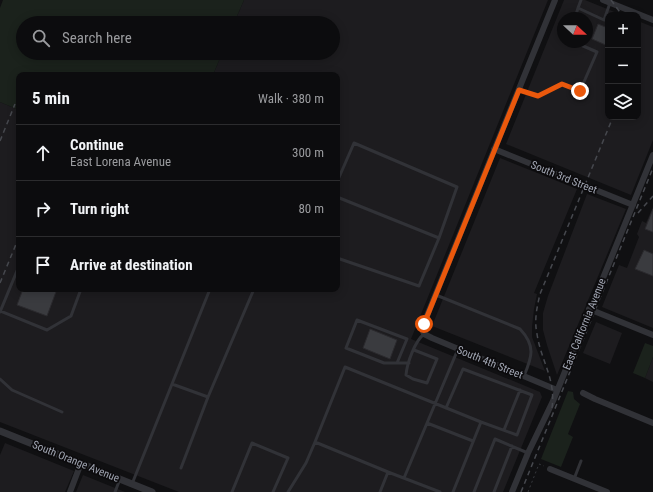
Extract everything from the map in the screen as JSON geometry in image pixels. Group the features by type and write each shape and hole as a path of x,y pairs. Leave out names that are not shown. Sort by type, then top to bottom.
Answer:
{"street":[{"path":"424,334 422,328 555,0"},
{"path":"603,0 653,20"},
{"name":"South 3rd Street","path":"494,149 633,205"},
{"name":"East California Avenue","path":"512,492 557,390 653,155"},
{"path":"589,309 653,335"},
{"name":"South 4th Street","path":"424,334 557,390"},
{"path":"584,393 653,423"},
{"name":"South Orange Avenue","path":"0,432 152,492"},
{"path":"70,492 81,463"},
{"path":"550,469 607,492"}],"lane":[{"path":"576,12 581,0"},
{"path":"578,8 604,20 610,3"},
{"path":"519,90 538,96 562,84 580,91 597,52 588,48"},
{"path":"340,175 354,143 457,187 439,238 419,286 340,259"},
{"path":"340,198 439,238"},
{"path":"16,273 0,311 47,330 70,316 80,292"},
{"path":"132,484 209,292"},
{"path":"181,468 208,397 253,292"},
{"path":"436,294 520,329 526,335 532,349 530,362 524,376"},
{"path":"397,363 407,339 357,320 346,348 384,363 397,363 409,363"},
{"path":"414,350 437,359 427,383 413,379 406,375 409,363 414,350 419,338 424,334"},
{"path":"404,478 458,349"},
{"path":"288,492 306,463 345,367 435,403 446,408 481,422 517,435 532,395 463,369 446,408"},
{"path":"0,379 12,390 62,412"},
{"path":"172,384 208,397"},
{"path":"504,430 520,390"},
{"path":"453,492 481,422"},
{"path":"427,423 473,441"},
{"path":"474,492 495,439 528,453"},
{"path":"315,442 440,492"},
{"path":"232,492 252,443 288,458 273,492"},
{"path":"494,492 512,446"},
{"path":"574,479 581,461"},
{"path":"380,492 388,472"},
{"path":"115,492 120,479"}],"path":[{"path":"528,492 538,464 550,469"}],"shaded area":[{"path":"3,0 244,0 237,16 16,16 16,60 219,60 214,72 16,72 16,109 0,102 0,8"},
{"path":"244,0 548,0 411,339 540,392 542,397 503,492 179,492 0,422 0,102 16,109 16,292 340,292 340,72 214,72 219,60 340,60 340,16 237,16"},
{"path":"564,0 585,0 615,12 605,12 605,120 641,120 641,22 653,27 653,140 631,195 506,144 557,17 557,48 593,48 593,12 559,12"},
{"path":"500,158 577,189 534,293 537,294 534,309 532,337 545,371 432,326"},
{"path":"587,194 626,209 557,375 543,330 543,313 548,296"},
{"path":"653,207 653,328 602,307 619,265 627,268 639,237 637,234 642,221 646,223"},
{"path":"596,322 622,333 610,364 583,353"},
{"path":"645,343 653,346 653,357 645,378 633,373"},
{"path":"653,357 653,382 645,378"},
{"path":"568,391 573,392 574,399 580,404 568,434 573,437 561,467 541,459"},
{"path":"5,443 74,471 65,492 0,492 0,455"},
{"path":"83,475 125,492 76,492"}],"building":[{"path":"598,24 605,27 605,45 593,39"},
{"path":"653,209 653,232 645,229"},
{"path":"644,250 653,254 653,276 635,269"},
{"path":"22,292 56,292 47,316 17,305"},
{"path":"370,329 397,340 390,359 363,348"}],"railway":[{"path":"611,0 620,12"},
{"path":"0,141 15,104"},
{"path":"552,408 552,388 536,329 540,294 612,120"},
{"path":"521,492 653,168"},
{"path":"638,213 653,196"},
{"path":"0,283 16,244"}],"route":[{"path":"424,324 519,90 538,96 562,84 580,91"}]}
